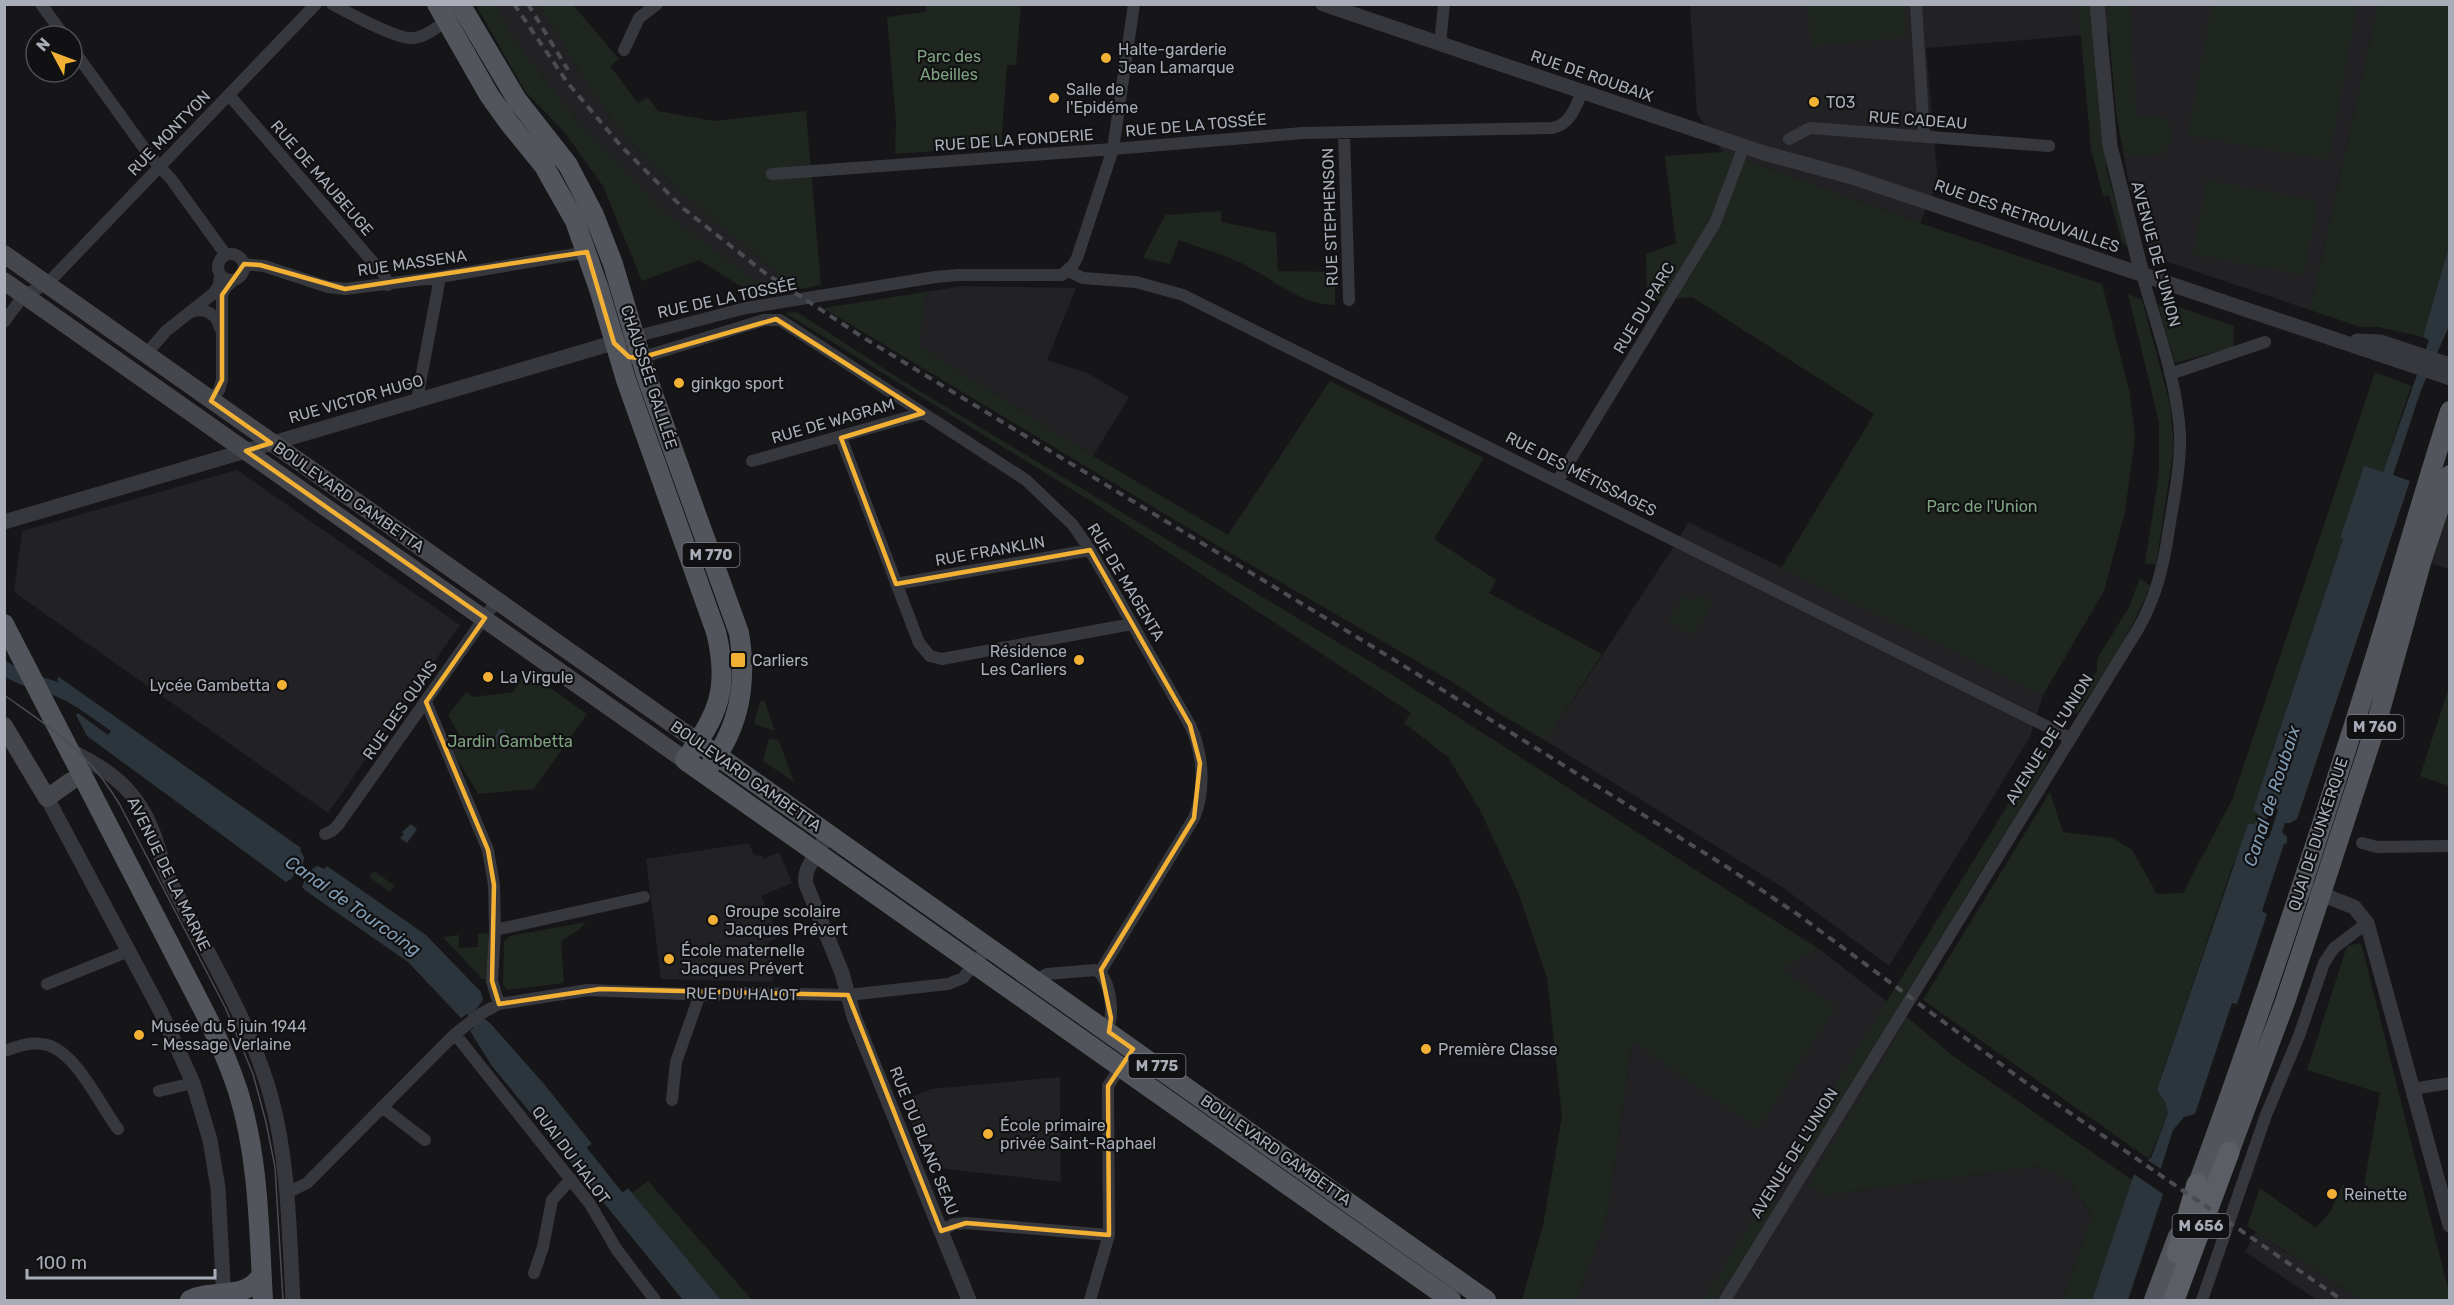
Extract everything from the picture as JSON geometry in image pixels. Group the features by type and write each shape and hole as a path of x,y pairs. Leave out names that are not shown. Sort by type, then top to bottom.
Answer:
{"highway":[{"name":"M 656","path":"2174,1300 2229,1152"},
{"name":"M 656","path":"2160,1300 2197,1185"}],"main road":[{"name":"CHAUSSÉE GALILÉE","path":"460,4 506,84 526,113 561,155 585,196 613,264 640,358 738,633 742,661 740,697 730,735 705,774"},
{"name":"CHAUSSÉE GALILÉE","path":"442,13 499,111 552,178 569,208 587,252 614,344 718,642 721,675 712,722 685,760"},
{"name":"BOULEVARD GAMBETTA","path":"4,254 1107,1030 1486,1300"},
{"name":"BOULEVARD GAMBETTA","path":"4,281 818,852 1451,1300"},
{"name":"QUAI DE DUNKERQUE","path":"2197,1185 2267,993 2302,887 2450,411"},
{"name":"QUAI DE DUNKERQUE","path":"2229,1152 2281,1013 2321,894 2376,725 2422,559 2450,475"},
{"path":"4,624 71,751 77,778"},
{"path":"7,652 77,778 208,1046 232,1113 242,1163 256,1291 224,1297 202,1296 190,1300"},
{"path":"4,726 47,798 77,778"},
{"name":"M 760","path":"2182,1300 2229,1152"},
{"name":"M 760","path":"2154,1300 2197,1185"}],"street":[{"path":"41,4 55,24"},
{"name":"RUE MONTYON","path":"24,295 46,284 316,4"},
{"path":"332,4 393,33 411,39 424,35 442,13"},
{"path":"624,50 639,18 657,4"},
{"name":"RUE DE LA FONDERIE","path":"772,174 1113,149 1134,4"},
{"name":"RUE DE ROUBAIX","path":"1323,4 1744,146 1852,177"},
{"path":"1440,44 1444,4"},
{"path":"1916,4 1924,137"},
{"name":"AVENUE DE L'UNION","path":"1725,1300 2144,618 2161,573 2179,453 2178,418 2170,374 2113,162 2108,135 2097,4"},
{"path":"84,64 226,255"},
{"name":"RUE DE LA TOSSÉE","path":"634,337 746,308 935,277 958,274 1062,275 1068,271 1077,258 1113,149 1303,133 1556,128 1571,115 1582,91"},
{"name":"RUE DE MAUBEUGE","path":"229,95 384,275 388,285"},
{"name":"RUE CADEAU","path":"1789,140 1810,128 2049,146"},
{"name":"RUE STEPHENSON","path":"1344,132 1349,300"},
{"name":"RUE DU PARC","path":"1558,480 1715,223 1744,146"},
{"name":"RUE DES RETROUVAILLES","path":"1852,177 2327,335 2381,342 2395,353 2448,373"},
{"name":"RUE MASSENA","path":"244,264 264,266 338,289 388,285 587,252"},
{"path":"146,354 162,334 214,293 219,285 220,261 226,255 236,255 244,264 242,274 225,288 222,295 222,380 219,390 211,400"},
{"name":"RUE DES MÉTISSAGES","path":"1068,271 1087,279 1136,282 1183,295 1558,480 2070,738"},
{"path":"220,274 226,279 235,279"},
{"path":"417,400 440,277"},
{"path":"4,322 24,295"},
{"path":"191,312 200,309 208,312 217,318 221,329"},
{"name":"RUE DE MAGENTA","path":"640,358 765,320 776,319 1031,484 1073,525 1090,550 1195,736 1200,763 1199,802 1194,818 1100,972"},
{"name":"RUE VICTOR HUGO","path":"4,522 634,337"},
{"path":"2170,374 2265,342"},
{"path":"614,344 629,357 640,358"},
{"name":"RUE DE WAGRAM","path":"752,461 841,438 923,413"},
{"path":"841,438 921,648 936,658 1132,624"},
{"name":"RUE FRANKLIN","path":"896,584 1090,550"},
{"name":"RUE DES QUAIS","path":"325,834 338,825 497,600"},
{"path":"426,702 488,850 494,885 495,930 492,981 499,1004"},
{"name":"AVENUE DE LA MARNE","path":"71,751 106,771 126,786 134,796 154,837 165,872 237,1009 253,1045 274,1110 287,1193 293,1300"},
{"path":"77,778 92,769 106,771"},
{"path":"47,798 174,1038 193,1083 210,1140 218,1188 224,1297"},
{"name":"RUE DU BLANC SEAU","path":"826,832 823,845 807,870 805,880 842,973 854,1017 969,1300"},
{"path":"2362,843 2377,847 2450,846"},
{"path":"2302,887 2354,907 2367,923 2449,1223"},
{"path":"495,930 644,897"},
{"path":"2202,1300 2266,1115 2299,1036 2324,963 2334,948 2367,923"},
{"name":"RUE DU HALOT","path":"455,1034 482,1013 499,1004 600,989 700,994 848,995 953,983 963,978 988,947"},
{"path":"47,984 129,951"},
{"path":"1035,980 1047,974 1095,970 1100,972 1106,981 1112,1018 1107,1030"},
{"path":"672,1100 676,1062 700,994"},
{"path":"287,1193 307,1183 455,1034"},
{"name":"QUAI DU HALOT","path":"455,1034 590,1204 617,1250 655,1300"},
{"path":"4,1051 41,1043 58,1049 76,1065 118,1129"},
{"path":"1090,1300 1109,1234 1108,1086 1133,1049"},
{"path":"159,1092 193,1083"},
{"path":"2412,1089 2450,1083"},
{"path":"382,1107 426,1140"},
{"path":"534,1273 543,1247 552,1200 571,1179"},
{"path":"941,1230 966,1222 1109,1234"}],"highlighted area":[{"path":"587,252 614,343 629,357 640,358 776,319 923,413 841,438 896,584 1090,550 1190,725 1200,763 1194,818 1101,970 1111,1018 1109,1032 1133,1049 1108,1086 1109,1235 966,1223 941,1231 848,995 600,989 499,1004 492,981 494,885 488,850 426,702 485,618 246,451 271,443 211,401 222,380 222,295 244,264 260,265 345,289"}],"shaded area":[{"path":"495,5 539,5 593,93 628,139 679,191 781,276 770,292 663,211 577,120 513,38"},
{"path":"1690,5 2378,5 2310,310 2159,259 2148,250 2129,183 2116,111 2109,33 1926,48 1938,183 1920,223 1723,152 1697,113"},
{"path":"962,286 1076,288 1047,360 1087,373 1129,397 1093,456 919,346 926,292"},
{"name":"Lycée Gambetta","path":"237,470 460,625 328,813 14,592 22,531"},
{"path":"2449,496 2449,569 2427,562"},
{"path":"1688,522 2043,695 2030,737 1889,966 1782,887 1546,741"},
{"name":"Groupe scolaire Jacques Prévert","path":"749,843 754,855 762,856 763,859 779,852 792,883 761,896 779,937 767,943 773,959 773,982 661,979 646,859"},
{"path":"1819,949 1908,1018 1809,1185 1826,1195 2040,1166 2069,1180 2092,1216 2063,1300 1577,1300 1607,1216 1632,1042"},
{"name":"École primaire privée Saint-Raphael","path":"1060,1077 1061,1182 929,1167 903,1101 931,1089"},
{"path":"2256,1232 2360,1300 2317,1300 2245,1252"}],"green space":[{"path":"476,5 495,5 513,38 577,120 663,211 770,292 758,297 699,260 642,281 603,186 566,134 525,91"},
{"path":"539,5 573,5 619,59 610,66 638,103 648,97 658,111 714,121 806,111 821,285 800,289 781,276 679,191 628,139 593,93"},
{"name":"Parc des Abeilles","path":"926,5 1021,5 1016,65 1007,65 1001,146 895,154 896,122 887,17 926,12"},
{"path":"1807,5 1905,5 1906,37 1812,46"},
{"path":"2078,5 2090,5 2107,172 2129,246 2122,243 2109,195 2103,196 2091,149"},
{"path":"2107,5 2130,5 2136,116 2167,118 2174,138 2161,154 2124,156 2116,111"},
{"path":"2212,5 2357,5 2329,160 2188,135"},
{"path":"2378,5 2449,5 2449,246 2423,337 2378,327 2360,327 2310,310"},
{"name":"Parc de l'Union","path":"1723,152 1920,223 2102,284 2130,394 2135,437 2125,512 2104,591 2043,695 1781,568 1874,414 1692,297 1647,302 1646,254 1676,243 1665,156"},
{"path":"2207,180 2318,201 2304,275 2193,254"},
{"path":"1221,211 1221,222 1276,233 1278,271 1335,272 1335,305 1308,300 1296,295 1237,261 1179,240 1170,264 1143,258 1165,215"},
{"path":"926,292 919,346 1093,456 1228,535 1330,381 1484,458 1434,539 1496,580 1489,593 1602,654 1546,741 1495,711 1451,681 1220,547 823,308"},
{"path":"2128,294 2142,300 2170,404 2174,446 2156,565 2145,563 2159,474 2159,422"},
{"path":"2158,305 2169,310 2176,306 2234,326 2233,347 2175,363"},
{"path":"797,312 903,381 1394,676 1819,949 1782,969 1836,1008 1758,1128 1632,1042 1607,1216 1577,1300 1522,1300 1543,1226 1562,1116 1547,978 1518,892 1480,810 1448,757 1404,723 1411,713 1094,503 785,313"},
{"path":"2375,372 2411,386 2383,472 2364,467 2340,537 2343,539 2271,755 2257,817 2232,867 2157,1090 2165,1102 2168,1113 2149,1159 1923,1000 2050,792 2063,832 2113,838 2132,850 2157,894 2183,893 2232,800"},
{"path":"2140,578 2150,586 2143,603 2117,652 2077,714 2072,711 2097,670 2097,659 2129,607"},
{"path":"1685,594 1694,600 1700,595 1712,603 1692,636 1668,621"},
{"name":"Jardin Gambetta","path":"526,671 587,714 534,789 478,794 450,747 463,741 448,715 466,692 473,697 513,692"},
{"path":"2449,687 2449,786 2420,776"},
{"path":"764,700 775,731 754,724 760,702"},
{"path":"769,738 779,741 794,782 763,761"},
{"path":"2047,741 2050,743 2047,764 1801,1165 1790,1159"},
{"path":"374,871 395,886 390,892 369,877"},
{"path":"586,922 561,942 564,983 507,990 503,985 504,942 510,936"},
{"path":"488,933 487,979 482,979 443,937 459,935 459,948 478,947 478,934"},
{"path":"2361,943 2449,1292 2449,1300 2360,1300 2247,1226 2260,1188 2316,1228 2330,1212 2343,1184 2357,1196 2363,1191 2380,1093 2307,1070 2347,946"},
{"path":"1908,1018 1953,1056 2132,1180 2092,1300 2063,1300 2092,1215 2069,1180 2040,1166 1826,1195 1808,1185"},
{"path":"648,1181 752,1300 721,1300 632,1193"},
{"path":"1768,1195 1778,1201 1736,1271 1712,1300 1703,1300"}],"water":[{"name":"Canal de Roubaix","path":"2449,246 2449,326 2421,390 2393,475 2410,481 2297,819 2285,823 2282,832 2287,837 2287,843 2284,844 2262,911 2267,914 2237,1004 2232,1003 2195,1114 2184,1117 2173,1130 2161,1168 2165,1188 2128,1300 2092,1300 2136,1168 2151,1158 2168,1113 2165,1102 2157,1090 2248,824 2254,824 2258,814 2253,810 2343,539 2340,538 2364,466 2383,472 2429,340 2423,337","holes":["2275,806 2278,810 2269,838 2264,840 2263,832 2268,817"]},
{"path":"59,677 301,848 304,857 303,864 311,870 317,866 325,869 327,866 426,935 481,992 483,1000 475,1011 490,1023 544,1084 592,1144 587,1147 623,1192 628,1188 721,1300 683,1300 492,1066 470,1031 474,1028 473,1022 467,1014 461,1018 408,962 306,891 302,887 305,879 296,872 286,882 87,736 76,715 78,713 108,735 111,731 68,701 57,679"},
{"path":"499,729 507,733 509,744 504,750 498,747 496,741"},
{"path":"411,824 417,829 407,843 400,838 404,834 402,832"}],"pier":[{"path":"592,1144 594,1146 591,1148 623,1188 626,1185 628,1188 622,1192 587,1148"},
{"path":"2146,1159 2164,1171 2168,1188 2166,1196 2131,1172 2134,1166"}],"waterway":[{"name":"Canal de Tourcoing","path":"4,668 22,678 60,690 78,700"}],"tram line":[{"path":"4,695 69,743 108,786 226,1009 253,1074 275,1167 283,1300"}],"railway":[{"path":"514,4 567,82 621,146 684,209 765,273 864,338 1388,656 1727,867 1800,916 2025,1082 2342,1300"},
{"path":"528,4 568,70"}],"place":[{"name":"Halte-garderie Jean Lamarque","path":"1106,58"},
{"name":"Salle de l'Epidéme","path":"1054,98"},
{"name":"TO3","path":"1814,102"},
{"name":"ginkgo sport","path":"679,383"},
{"name":"Carliers","path":"738,660"},
{"name":"Résidence Les Carliers","path":"1079,660"},
{"name":"La Virgule","path":"488,677"},
{"name":"Lycée Gambetta","path":"282,685"},
{"name":"Groupe scolaire Jacques Prévert","path":"713,920"},
{"name":"École maternelle Jacques Prévert","path":"669,959"},
{"name":"Musée du 5 juin 1944 - Message Verlaine","path":"139,1035"},
{"name":"Première Classe","path":"1426,1049"},
{"name":"École primaire privée Saint-Raphael","path":"988,1134"},
{"name":"Reinette","path":"2332,1194"}]}
